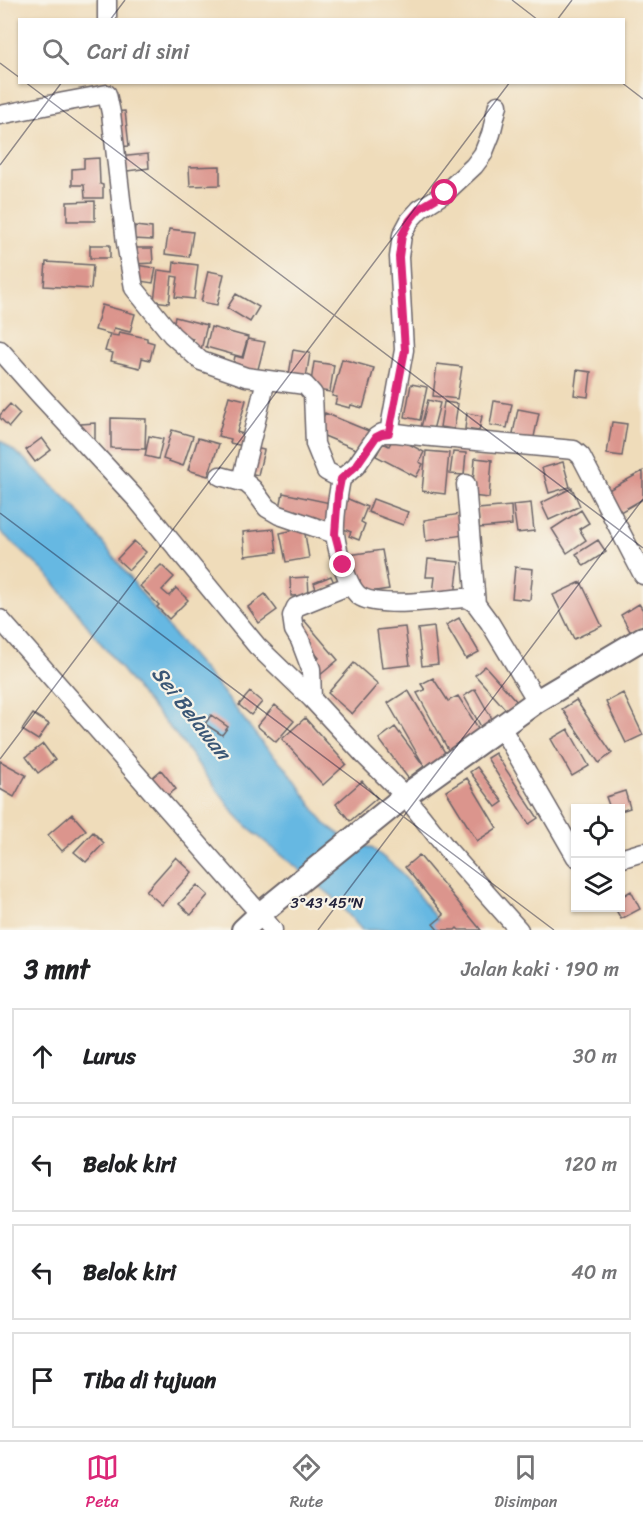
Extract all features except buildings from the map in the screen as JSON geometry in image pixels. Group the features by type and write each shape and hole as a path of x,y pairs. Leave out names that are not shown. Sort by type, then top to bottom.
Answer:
{"street":[{"path":"107,0 107,18"},
{"path":"0,115 64,102 107,88 126,243 134,288 172,335 201,361 246,377 305,385 313,394 315,444 326,471 341,479"},
{"path":"389,433 405,350 399,257 402,235 420,208 445,193 474,166 483,154 498,105"},
{"path":"0,350 138,501 257,646 312,699 364,755 398,801 447,849 519,930"},
{"path":"241,481 266,380"},
{"path":"537,701 490,623 476,604 469,599 412,603 375,601 361,597 350,585 335,534 338,494 341,479 356,466 376,437 389,433 574,450 581,456 643,575"},
{"path":"220,476 246,483 267,508 279,515 335,534"},
{"path":"466,484 476,604"},
{"path":"312,699 310,669 294,630 292,616 296,607 350,585"},
{"path":"0,619 266,922"},
{"path":"243,930 266,922 288,892 398,801 537,701 643,638"},
{"path":"501,727 571,848"},
{"path":"624,858 643,852"}],"water":[{"name":"Sei Belawan","path":"0,440 27,461 75,507 178,640 263,744 287,769 324,823 342,836 373,849 399,870 445,930 362,930 333,897 253,832 235,814 177,736 142,696 48,575 0,531"}],"route":[{"path":"343,565 335,534 341,479 356,466 376,437 389,433 405,350 399,257 402,235 420,208 445,193"}]}
